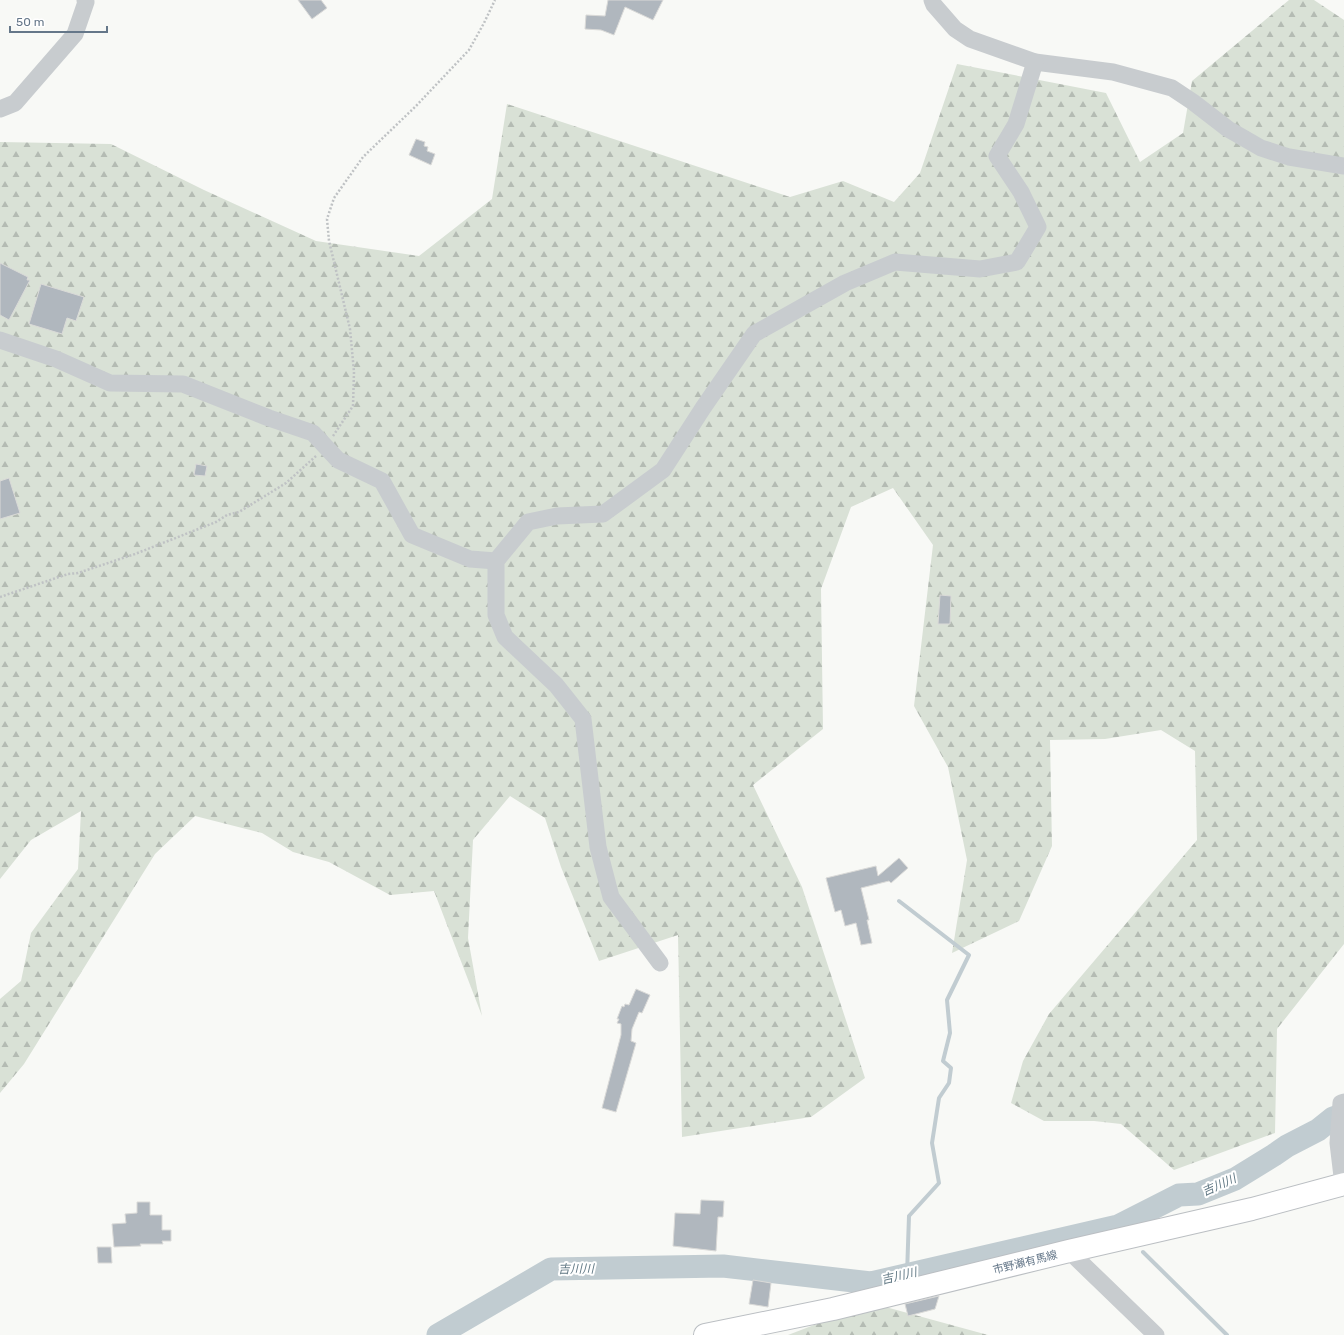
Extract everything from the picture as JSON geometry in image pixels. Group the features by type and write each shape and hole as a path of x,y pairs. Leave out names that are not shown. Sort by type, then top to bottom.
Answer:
{"main road":[{"name":"市野瀬有馬線","path":"705,1335 833,1309 1069,1251 1252,1209 1344,1185"}],"street":[{"path":"0,109 15,103 75,34 86,2 85,0"},
{"path":"932,0 934,5 955,29 970,39 1035,62 1113,72 1172,88 1228,129 1261,148 1289,156 1344,166"},
{"path":"660,963 611,897 598,847 584,719 556,685 505,637 496,615 496,561 528,522 557,516 603,514 663,470 703,408 754,334 844,283 894,262 980,269 1017,262 1038,227 1021,192 997,156 1016,124 1035,62"},
{"path":"0,340 56,359 110,383 183,384 269,418 313,433 338,460 382,481 412,535 470,559 496,561"},
{"path":"1344,1102 1341,1103 1338,1143 1344,1185"},
{"path":"1069,1251 1156,1335"}],"path":[{"path":"0,597 68,574 78,573 135,554 216,522 227,515 239,512 286,483 325,447 353,406 354,372 350,329 329,241 327,219 334,198 363,157 415,107 469,50 495,0"}],"green space":[{"path":"1289,0 1314,0 1344,20 1344,944 1277,1029 1275,1133 1174,1170 1121,1124 1094,1121 1044,1121 1011,1103 1023,1061 1049,1014 1197,840 1195,751 1161,730 1105,739 1050,740 1052,846 1019,921 952,953 967,860 948,767 914,706 933,545 893,488 851,507 821,589 823,729 753,785 802,887 865,1078 811,1117 682,1137 678,935 599,961 561,867 545,818 510,796 473,840 468,938 482,1016 434,891 390,895 329,862 293,852 262,833 195,816 155,854 24,1064 0,1093 0,999 21,981 31,933 78,869 81,811 31,840 0,879 0,142 111,144 204,190 316,241 419,256 492,199 507,104 790,197 843,181 894,202 920,173 957,64 1106,93 1140,162 1183,133 1192,81"},
{"path":"871,1303 988,1335 788,1335"}],"building":[{"path":"298,0 321,0 327,8 312,19"},
{"path":"608,0 663,0 653,20 625,7 614,35 601,30 585,29 586,15 605,16"},
{"path":"416,139 425,142 424,146 428,147 427,151 435,154 431,165 409,155"},
{"path":"0,263 28,277 27,280 30,280 9,320 0,315"},
{"path":"41,284 84,297 76,321 67,318 62,334 29,324"},
{"path":"196,464 207,466 205,476 194,475"},
{"path":"9,478 20,513 0,519 0,481"},
{"path":"940,595 951,596 950,624 938,624"},
{"path":"899,858 908,868 891,883 889,881 861,888 869,920 867,920 872,943 861,945 856,923 845,926 841,910 835,912 826,878 876,866 878,876"},
{"path":"636,989 650,995 642,1013 639,1012 632,1029 631,1041 636,1043 616,1112 602,1108 621,1035 621,1024 617,1023 619,1019 617,1019 622,1006 624,1007 625,1004 629,1005"},
{"path":"701,1200 724,1201 723,1217 718,1217 716,1251 673,1246 675,1213 700,1214"},
{"path":"137,1202 150,1202 150,1215 162,1215 162,1230 171,1230 171,1241 162,1241 163,1244 140,1244 141,1246 114,1247 112,1224 126,1223 125,1214 137,1213"},
{"path":"97,1247 111,1247 112,1263 98,1263"},
{"path":"753,1280 771,1283 768,1307 749,1304"},
{"path":"939,1296 935,1309 908,1316 905,1304"}],"waterway":[{"path":"899,901 969,955 947,1000 950,1033 943,1061 951,1068 949,1083 939,1098 932,1143 939,1183 909,1216 907,1274"},
{"name":"吉川川","path":"438,1335 551,1269 723,1266 871,1283 1118,1226 1179,1195 1198,1194 1235,1179 1287,1146 1318,1130 1333,1118 1344,1114"},
{"path":"1143,1252 1227,1335"}]}
